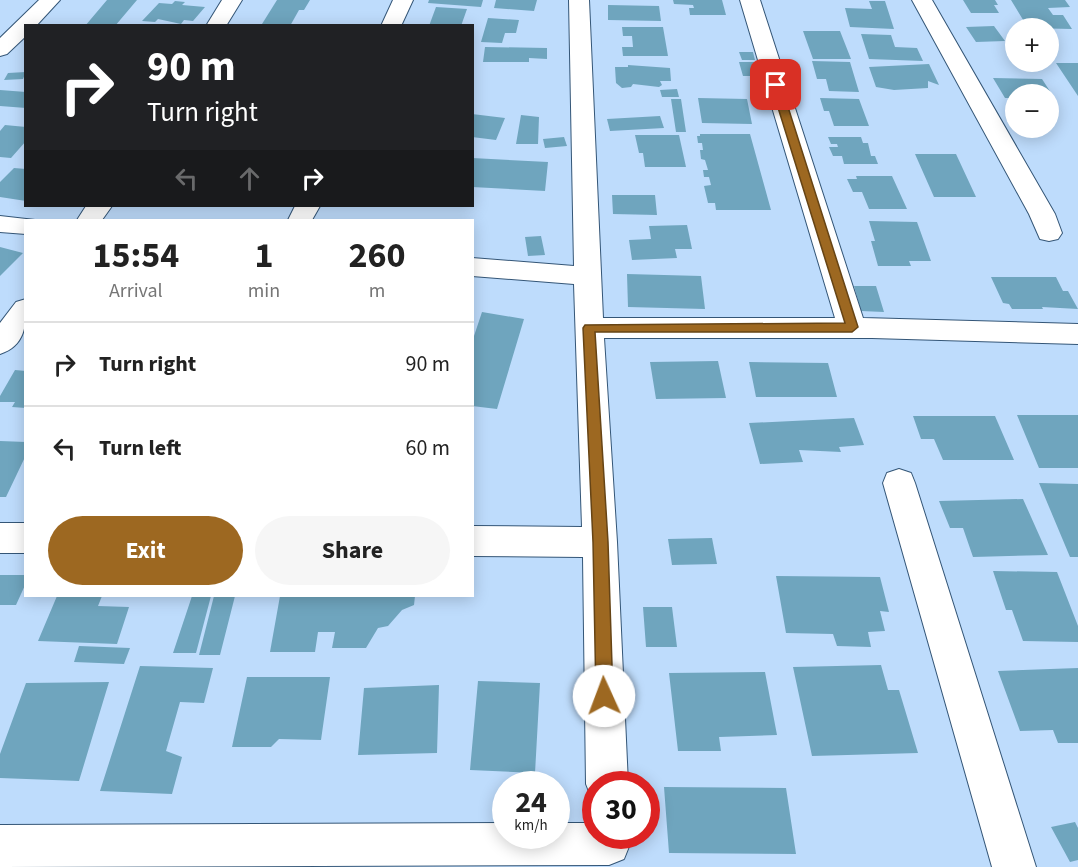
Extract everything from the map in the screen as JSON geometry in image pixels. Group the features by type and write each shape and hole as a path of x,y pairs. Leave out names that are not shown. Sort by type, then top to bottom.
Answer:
{"street":[{"path":"26,24 50,0"},
{"path":"217,24 232,0"},
{"path":"392,24 403,0"},
{"path":"579,0 587,276 600,542 607,771"},
{"path":"750,0 852,327"},
{"path":"922,0 1042,214 1049,232"},
{"path":"0,50 24,26"},
{"path":"0,224 24,226"},
{"path":"474,267 587,276"},
{"path":"0,344 24,312"},
{"path":"589,328 852,327 1078,334"},
{"path":"899,483 1014,867"},
{"path":"0,538 24,538"},
{"path":"474,541 600,542"},
{"path":"0,846 582,849"}],"building":[{"path":"107,0 137,0 117,24 87,24"},
{"path":"277,0 310,0 304,10 299,10 291,24 262,24"},
{"path":"429,0 483,0 481,7 428,3"},
{"path":"496,0 537,0 534,11 494,8"},
{"path":"673,0 722,0 726,15 690,15 689,8 694,8 693,5 674,4"},
{"path":"963,0 995,0 998,5 994,5 999,13 971,13"},
{"path":"1011,0 1065,0 1070,7 1048,8 1053,15 1063,15 1072,29 1059,29 1059,18 1022,18"},
{"path":"175,1 185,2 182,5 205,7 193,21 184,20 181,24 158,19 155,22 142,21 159,3 172,4"},
{"path":"869,1 885,1 894,29 850,27 845,8 872,9"},
{"path":"608,5 659,6 661,21 608,20"},
{"path":"436,7 467,9 462,24 430,24"},
{"path":"488,18 519,20 516,33 505,33 502,43 481,42"},
{"path":"994,26 1005,41 976,42 966,27"},
{"path":"622,27 663,27 668,56 623,56 622,47 633,47 632,36 623,36"},
{"path":"803,31 840,31 851,59 813,59"},
{"path":"861,34 891,35 895,47 917,48 923,61 869,59"},
{"path":"485,47 547,48 547,59 529,58 529,62 483,62"},
{"path":"739,52 753,52 755,60 742,60"},
{"path":"812,61 850,62 859,92 829,91 826,79 817,79"},
{"path":"739,62 755,62 759,76 743,76"},
{"path":"1059,63 1078,63 1078,96 1059,68"},
{"path":"929,64 939,85 928,81 928,88 894,90 876,87 869,67"},
{"path":"628,65 670,68 671,81 660,81 662,85 659,87 633,84 631,87 622,88 616,83 615,67 628,67"},
{"path":"24,72 24,77 23,79 4,80 8,73"},
{"path":"993,78 1042,79 1045,84 1005,84 1005,98"},
{"path":"677,89 679,97 662,97 660,90"},
{"path":"0,90 24,92 24,108 0,106"},
{"path":"698,98 747,99 752,124 702,123"},
{"path":"820,98 859,99 869,126 834,126 829,111 824,111"},
{"path":"671,99 681,99 686,132 676,132"},
{"path":"474,114 505,118 496,140 474,137"},
{"path":"521,115 539,117 538,144 516,144"},
{"path":"660,116 664,128 610,131 607,119"},
{"path":"5,125 24,127 24,143 11,158 0,157 0,131"},
{"path":"700,134 750,134 771,210 716,210 715,203 708,203 704,186 711,185 709,177 704,177 703,170 708,170 705,160 701,159 702,143 698,143 697,136"},
{"path":"635,135 679,135 686,167 645,167 643,153 639,153"},
{"path":"564,137 567,146 545,148 543,139"},
{"path":"828,137 861,137 863,143 868,143 871,156 875,156 878,164 844,164 842,156 833,156 829,147 838,147 837,144 831,144"},
{"path":"915,154 956,154 976,197 934,197"},
{"path":"474,158 548,162 545,191 474,187"},
{"path":"14,168 24,169 24,201 0,197 0,182"},
{"path":"856,176 892,176 907,209 869,209 862,192 853,192 847,179 857,179"},
{"path":"612,195 655,195 657,215 613,214"},
{"path":"869,221 917,222 931,261 909,261 911,266 878,266 871,241 875,241"},
{"path":"687,225 692,249 675,249 677,258 632,260 629,240 651,239 649,226"},
{"path":"541,236 545,255 528,256 525,237"},
{"path":"0,247 23,253 0,276"},
{"path":"627,274 701,276 705,309 628,307"},
{"path":"991,277 1056,277 1063,291 1068,291 1078,309 1042,307 1043,309 1012,309 1009,304 1003,303"},
{"path":"854,286 876,286 884,312 861,311"},
{"path":"482,312 524,319 497,409 474,406 474,336"},
{"path":"718,361 726,398 656,399 650,362"},
{"path":"749,362 828,363 837,397 756,397"},
{"path":"15,370 24,371 24,408 12,407 15,402 0,402 0,396"},
{"path":"1017,415 1078,415 1078,468 1039,468"},
{"path":"913,416 995,416 1014,460 943,460 934,439 921,439"},
{"path":"854,418 864,445 839,447 841,452 799,450 803,462 760,464 749,423"},
{"path":"0,441 24,442 24,459 6,497 0,497"},
{"path":"1039,483 1078,484 1078,557 1070,557"},
{"path":"1023,499 1048,555 973,557 963,528 950,528 939,501"},
{"path":"712,538 717,564 672,565 668,539"},
{"path":"993,571 1057,572 1078,626 1078,642 1023,641 1012,610 1006,610"},
{"path":"0,575 24,575 24,587 16,605 0,605"},
{"path":"776,576 880,577 889,612 880,611 885,631 868,632 871,647 837,646 833,634 786,633"},
{"path":"57,597 102,597 98,606 129,607 117,644 38,641"},
{"path":"192,597 211,597 196,653 173,653"},
{"path":"214,597 235,597 220,655 199,655"},
{"path":"280,597 415,597 414,605 402,610 388,626 378,628 366,648 332,648 335,632 318,632 315,652 270,652"},
{"path":"643,607 672,607 677,647 646,647"},
{"path":"79,646 130,648 124,664 74,662"},
{"path":"881,665 888,690 899,690 918,753 812,756 793,667"},
{"path":"140,666 213,668 204,703 180,702 166,751 182,757 172,794 100,791"},
{"path":"1078,668 1078,743 1058,743 1053,730 1020,731 998,671"},
{"path":"765,672 777,735 719,737 721,751 678,751 669,673"},
{"path":"247,677 330,677 321,740 279,739 271,747 232,747"},
{"path":"478,681 540,683 535,771 470,770"},
{"path":"109,682 79,781 0,778 0,754 26,683"},
{"path":"439,685 437,753 358,755 364,688"},
{"path":"664,787 786,788 796,854 669,853"},
{"path":"1075,822 1078,828 1078,860 1070,862 1051,827"}],"route":[{"path":"604,696 600,542 589,328 852,327 776,85"}]}
